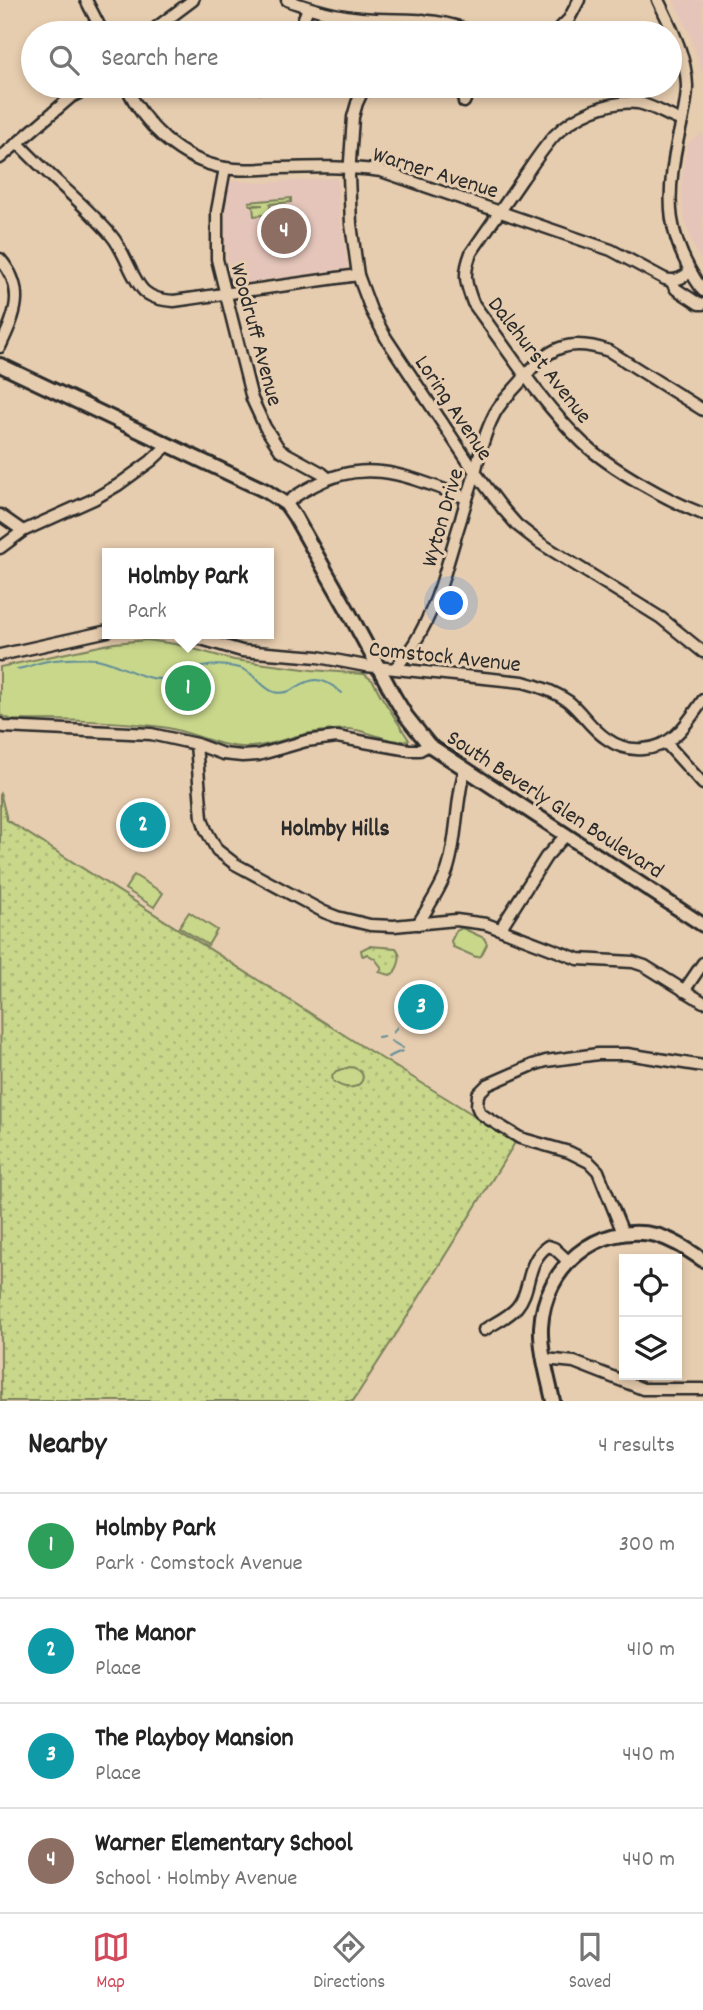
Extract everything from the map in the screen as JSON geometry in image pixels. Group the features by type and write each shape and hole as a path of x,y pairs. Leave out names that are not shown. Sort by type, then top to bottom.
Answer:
{"main road":[{"name":"South Beverly Glen Boulevard","path":"0,365 267,491 286,505 303,530 406,716 429,745 703,925"},
{"path":"553,1401 541,1328 549,1292 569,1262 590,1244 623,1233 655,1235 673,1241 703,1260"}],"street":[{"path":"86,0 97,21"},
{"path":"165,21 193,0"},
{"path":"287,0 308,8 362,18 431,21"},
{"path":"567,21 579,0"},
{"path":"658,0 668,21"},
{"path":"303,21 308,8"},
{"path":"682,57 686,68 687,88 672,168 670,211 678,244 690,272 703,291"},
{"path":"0,158 70,98"},
{"name":"Warner Avenue","path":"132,98 141,115 163,137 202,161 225,168 350,167 381,171 611,250 671,281 676,289 703,304"},
{"name":"Loring Avenue","path":"359,98 353,117 349,205 358,275 371,310 386,338 475,472 517,525 540,543 660,618 703,652"},
{"path":"464,102 466,98"},
{"name":"Dalehurst Avenue","path":"682,121 636,103 616,104 576,119 556,135 471,253 465,268 466,284 473,303 563,423 585,445 610,463 682,506 703,514"},
{"path":"18,143 109,233 126,257 139,284 152,296 162,300 174,301 358,275"},
{"name":"Woodruff Avenue","path":"225,168 217,211 217,259 245,376 272,441 280,450 328,478"},
{"path":"0,260 12,278 17,306 0,347"},
{"path":"671,281 690,272"},
{"name":"Wyton Drive","path":"395,668 411,648 431,611 475,472 481,444 496,412 526,374 550,352 579,343 594,345 609,351 703,410"},
{"path":"0,548 23,531 94,499 151,461 168,445"},
{"path":"286,505 295,495 328,478 362,471 398,474 467,498"},
{"path":"0,515 23,531"},
{"path":"0,655 102,632"},
{"name":"Comstock Avenue","path":"201,639 242,651 318,657 366,666 533,684 568,701 593,728 618,746 633,749 666,743"},
{"path":"703,700 688,723 666,743 703,784"},
{"path":"0,724 4,727 152,734 196,744 223,754 242,756 258,755 306,741 337,737 409,750 420,750 429,745"},
{"path":"196,744 202,818 212,841 225,858 337,917 379,926 456,920 479,923 578,959 633,962 645,966 703,1002"},
{"path":"418,924 449,865 460,784 465,769"},
{"path":"502,930 539,868 566,835"},
{"path":"684,991 703,963"},
{"path":"623,1233 598,1171 589,1161 569,1152 520,1138 480,1112 477,1106 478,1094 487,1085 533,1065 598,1054 627,1054 703,1066"},
{"path":"484,1330 519,1306 533,1265 541,1251 548,1246 554,1248 569,1262"},
{"path":"545,1359 574,1362 643,1389 703,1389"}],"shaded area":[{"path":"673,0 703,0 703,76 689,32"},
{"path":"703,132 703,265 684,218 681,190 688,143"},
{"path":"336,178 348,268 231,285 225,242 229,183 234,180 260,183"}],"green space":[{"path":"291,198 291,202 270,204 271,214 254,216 253,206 263,205 250,205 249,202"},
{"path":"147,640 175,644 234,660 364,674 373,681 409,740 393,740 346,729 306,734 262,746 239,747 162,727 68,720 12,720 0,715 0,667 114,643"},
{"path":"0,792 7,820 516,1141 353,1401 1,1401"},
{"path":"134,875 163,893 154,907 125,889"},
{"path":"189,912 217,930 208,945 179,927"},
{"path":"462,928 484,938 487,944 481,956 476,957 453,947 451,941 456,931"},
{"path":"369,946 396,948 399,960 394,973 390,975 379,972 382,968 375,959 367,954 362,955 361,950"},
{"path":"350,1067 362,1074 361,1083 350,1087 333,1081 332,1076 336,1071"}],"waterway":[{"path":"17,669 48,661 89,659 109,662 146,677 162,679 204,667 222,665 245,670 274,692 283,693 311,680 320,680 342,693"},
{"path":"393,1033 397,1027"},
{"path":"378,1037 384,1036"},
{"path":"391,1041 403,1048"},
{"path":"388,1057 402,1051"}],"place":[{"name":"Warner Elementary School","path":"284,231"},
{"name":"Holmby Park","path":"188,688"},
{"name":"The Manor","path":"143,825"},
{"name":"The Playboy Mansion","path":"421,1007"}],"district":[{"name":"Holmby Hills","path":"335,827"}]}
